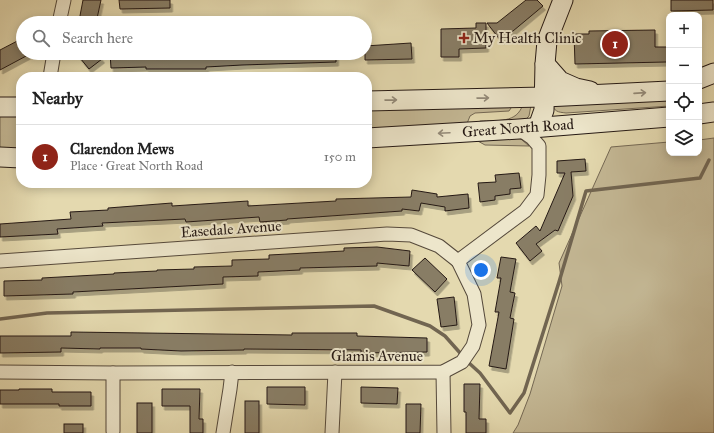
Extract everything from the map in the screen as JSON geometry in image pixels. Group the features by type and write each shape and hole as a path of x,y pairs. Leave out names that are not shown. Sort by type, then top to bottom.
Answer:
{"main road":[{"path":"538,127 544,110 547,41 563,0"},
{"path":"545,64 560,81 576,88 614,95"},
{"path":"702,78 714,73"},
{"path":"702,89 714,88"},
{"name":"Great North Road","path":"372,101 614,95 666,91"},
{"path":"545,97 548,108 556,113 563,115 599,114 620,121"},
{"path":"0,107 16,107"},
{"path":"702,114 714,112"},
{"name":"Great North Road","path":"372,138 519,129 666,116"},
{"path":"0,157 16,158"}],"street":[{"path":"61,16 64,0"},
{"path":"51,72 53,60"},
{"path":"458,261 525,211 537,195 539,146 532,138 519,129"},
{"name":"Easedale Avenue","path":"0,261 387,234 411,235 439,246 458,261"},
{"name":"Glamis Avenue","path":"0,372 443,372 462,362 473,346 479,325 474,294 458,261"},
{"path":"223,433 232,372"},
{"path":"332,433 334,372"},
{"path":"443,372 444,433"},
{"path":"113,373 113,431"}],"shaded area":[{"path":"666,98 666,106 566,113 557,111 552,103"},
{"path":"523,104 531,105 529,116 525,120 475,125 480,121 506,120 511,118 516,115"},
{"path":"513,105 509,111 475,113 470,116 466,126 372,133 372,108"},
{"path":"0,113 16,113 16,150 0,150"},
{"path":"714,138 714,433 513,433 518,425 530,394 562,286 559,263 611,147 666,142 666,156 702,156 702,140"},
{"path":"521,139 529,146 485,145 476,140"}],"building":[{"path":"83,0 101,0 98,16 80,16"},
{"path":"119,0 170,0 170,8 120,9"},
{"path":"526,0 537,0 543,6 501,41 487,23 497,23"},
{"path":"671,0 713,0 713,10 671,11"},
{"name":"My Health Clinic","path":"476,23 486,23 486,48 459,49 459,57 441,57 441,29 476,28"},
{"path":"655,30 655,47 666,47 666,62 575,64 574,34 589,34 589,31"},
{"path":"16,42 16,60 19,60 0,70 0,50"},
{"path":"411,43 412,59 372,60 372,46"},
{"path":"82,60 101,60 89,69"},
{"path":"110,60 336,60 336,62 206,67 206,69 146,69 146,67 111,68"},
{"path":"585,159 586,171 571,172 573,196 558,231 555,230 536,244 542,251 530,261 516,243 536,226 540,231 565,173 557,173 557,161"},
{"path":"519,173 521,188 510,189 510,194 495,196 495,200 480,202 478,183 496,182 495,175"},
{"path":"412,190 437,194 437,197 468,194 469,208 445,211 445,207 421,203 419,211 402,209 402,211 260,222 259,217 186,222 185,219 102,223 103,226 57,229 58,234 0,237 0,224 71,219 70,212 108,210 108,208 172,203 172,206 248,201 248,206 336,201 336,199 411,197"},
{"path":"377,247 410,251 409,266 377,263 377,266 300,268 300,270 258,272 258,276 223,277 223,284 73,292 73,294 4,296 4,281 42,280 42,278 194,269 194,267 232,266 232,260 269,259 269,255 344,251 344,248"},
{"path":"501,257 516,259 510,292 515,293 510,318 514,319 506,369 489,366 499,312 495,312 501,278 497,278"},
{"path":"425,258 447,279 435,292 412,270"},
{"path":"454,297 457,325 441,327 437,299"},
{"path":"71,332 292,335 292,333 357,333 357,336 427,338 427,352 361,353 361,350 244,349 181,351 141,348 61,348 61,352 0,353 0,336 71,336"},
{"path":"464,384 480,384 479,419 486,419 486,433 466,433"},
{"path":"267,387 305,387 305,405 267,404"},
{"path":"361,387 398,388 397,404 361,403"},
{"path":"52,389 52,392 91,392 91,406 59,406 59,404 0,404 0,390"},
{"path":"162,389 200,389 199,419 203,419 203,433 190,433 190,406 162,406"},
{"path":"245,401 259,401 259,433 245,433"},
{"path":"137,403 152,403 152,433 137,433"},
{"path":"406,404 421,404 420,433 406,433"},
{"path":"64,424 83,424 83,433 64,433"}],"waterway":[{"path":"469,363 480,373 510,413 524,393 586,191 700,178 709,160"},
{"path":"0,319 47,313 374,306 430,326 445,336 461,354"}],"place":[{"name":"My Health Clinic","path":"464,38"},
{"name":"Clarendon Mews","path":"615,44"}]}
